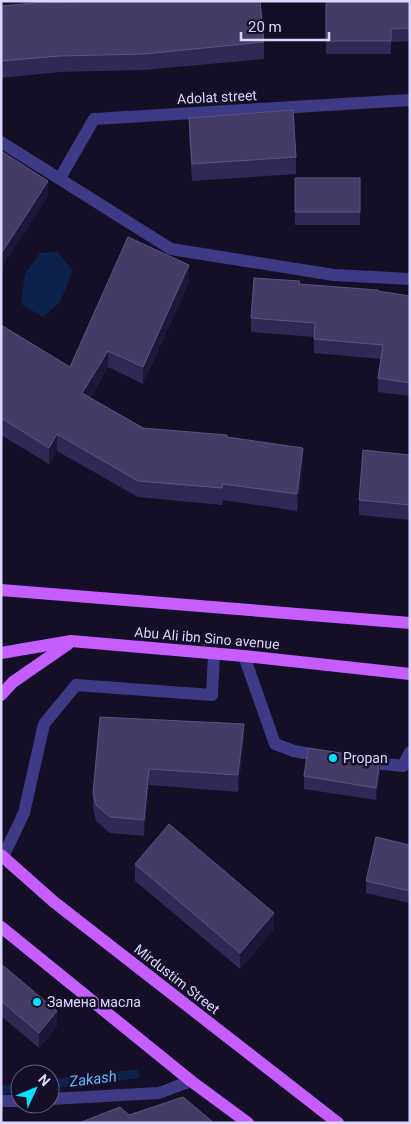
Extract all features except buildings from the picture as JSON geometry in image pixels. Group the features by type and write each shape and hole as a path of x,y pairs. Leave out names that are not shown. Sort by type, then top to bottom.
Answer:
{"main road":[{"path":"1,590 410,623"},
{"path":"1,696 13,682 71,642"},
{"name":"Abu Ali ibn Sino avenue","path":"1,653 71,642 244,656 410,674"},
{"name":"Mirdustim Street","path":"2,856 54,902 338,1123"},
{"path":"1,926 191,1081 248,1123"}],"street":[{"name":"Adolat street","path":"60,178 94,119 410,100"},
{"path":"1,142 171,249 334,275 410,279"},
{"path":"2,856 24,813 44,724 76,685 212,695 214,654"},
{"path":"244,656 275,744 294,751 333,758"},
{"path":"351,760 403,766 410,752"},
{"path":"60,1098 159,1093 191,1081"}],"water":[{"path":"57,252 73,270 60,302 43,317 21,304 25,274 40,253"}],"waterway":[{"name":"Zakash","path":"60,1083 135,1074"},
{"name":"Zakash","path":"1,1090 10,1089"}],"place":[{"name":"Propan","path":"333,758"},
{"name":"Замена масла","path":"37,1002"}]}
